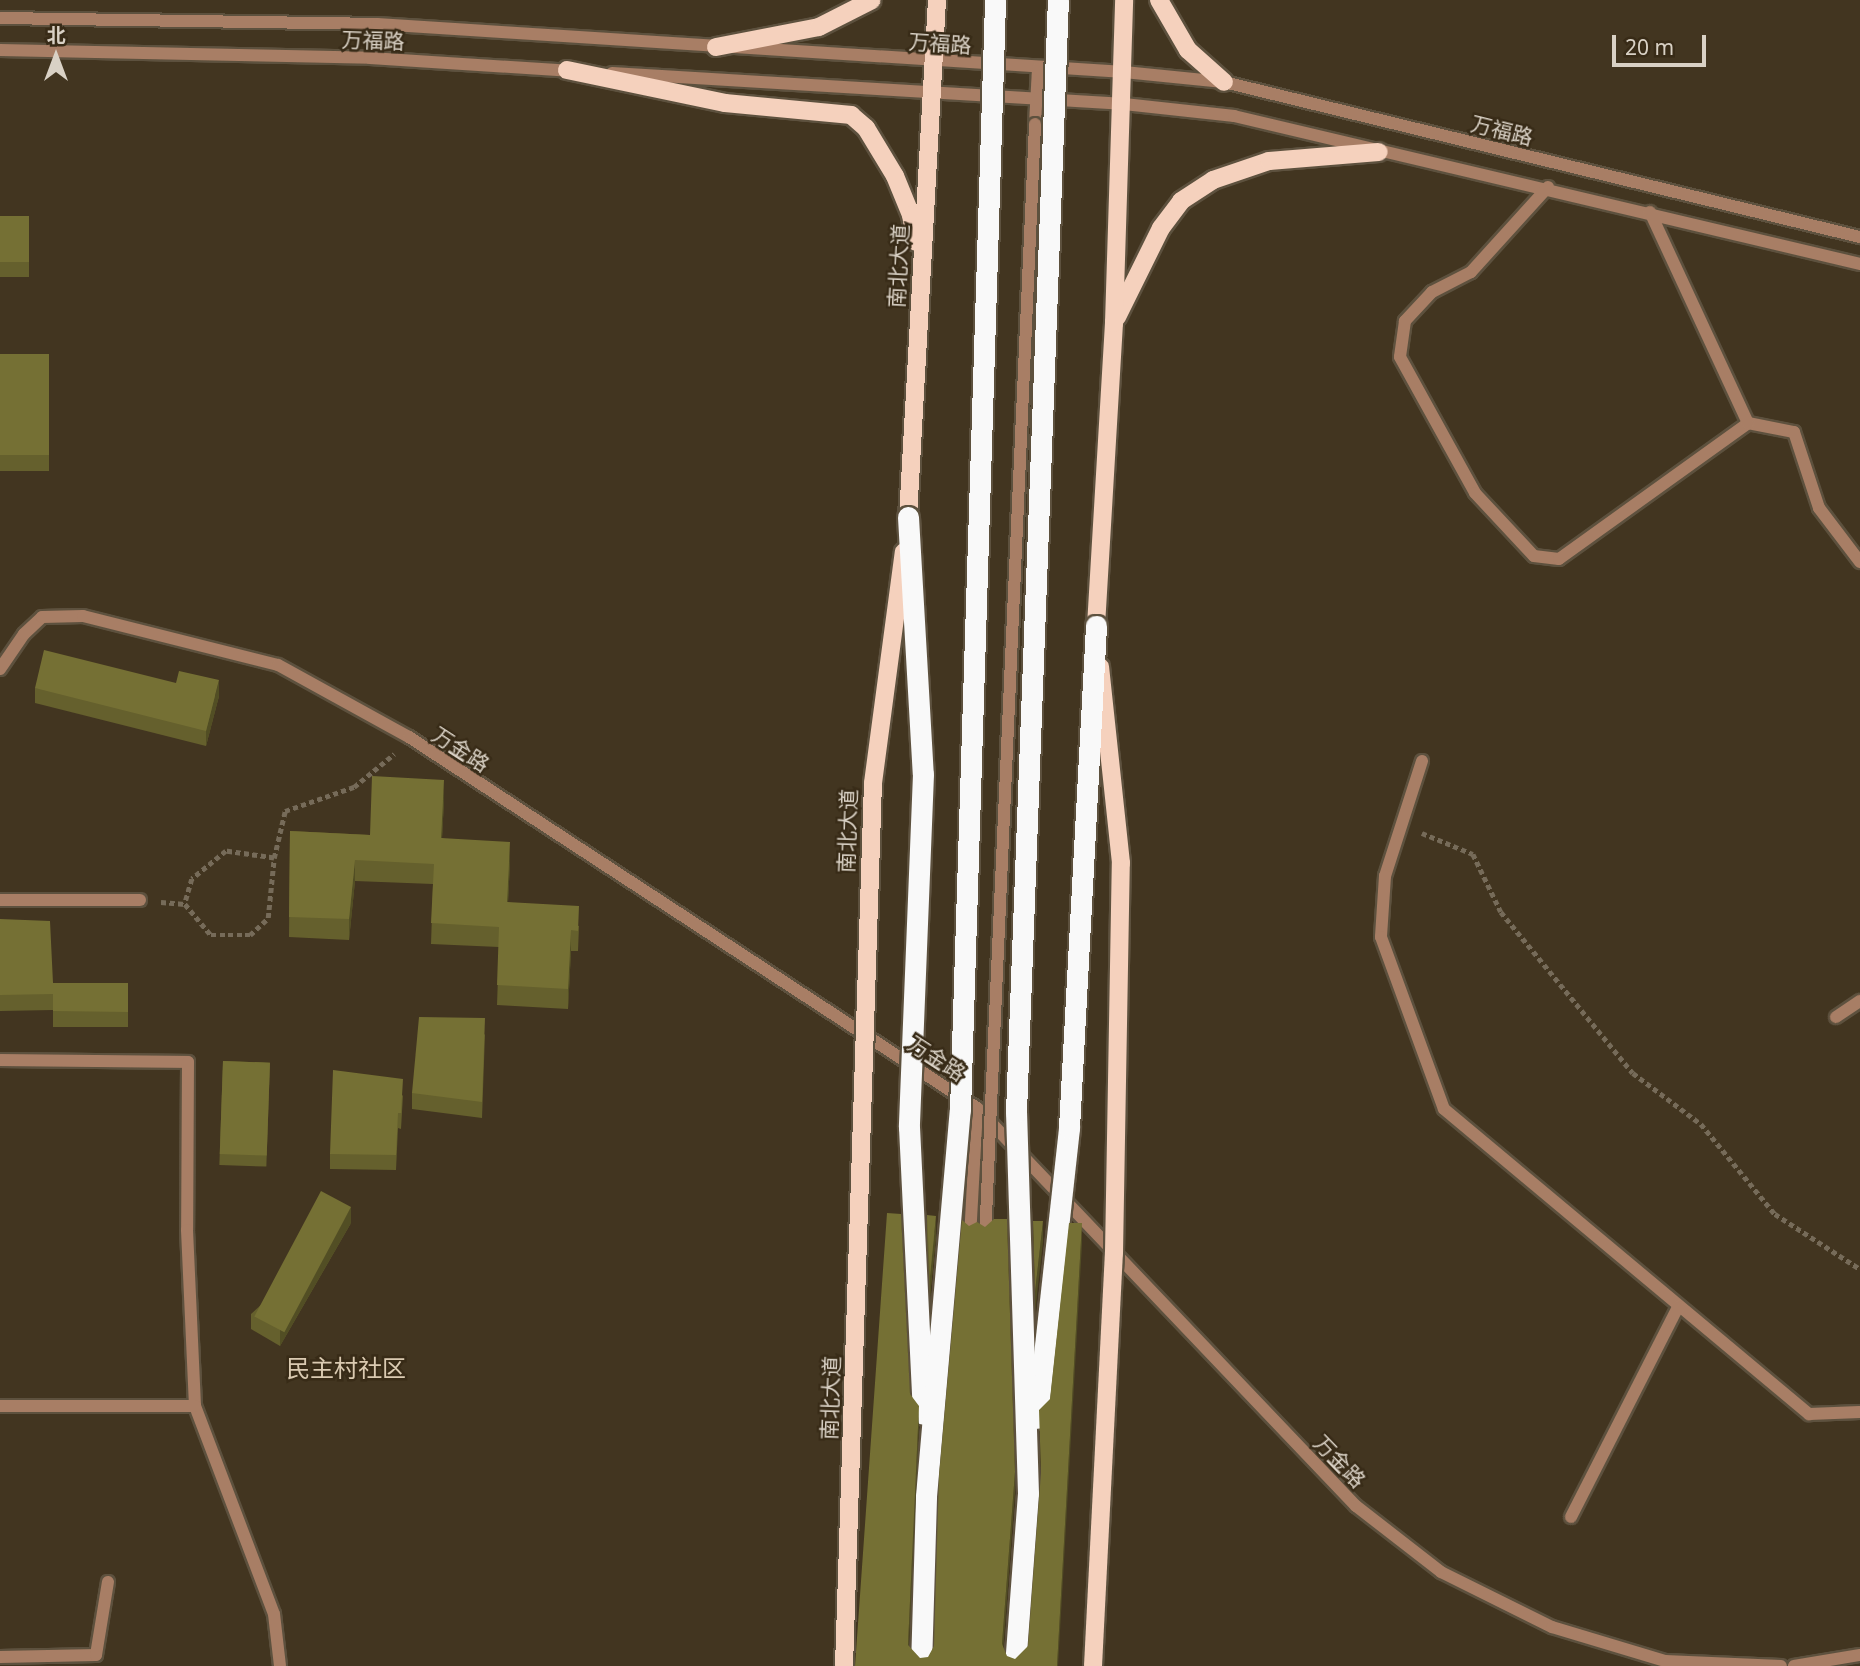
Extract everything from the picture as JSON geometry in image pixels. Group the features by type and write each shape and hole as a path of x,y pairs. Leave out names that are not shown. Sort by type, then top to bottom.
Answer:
{"highway":[{"path":"921,1666 926,1496 960,1110 995,0"},
{"path":"1028,1493 1016,1112 1058,0"},
{"path":"908,517 923,774 909,1126 926,1496"},
{"path":"1015,1666 1028,1493 1069,1128 1096,626"}],"main road":[{"path":"716,47 819,27 872,0"},
{"name":"南北大道","path":"844,1666 873,783 908,517 937,0"},
{"path":"1093,1666 1114,1253 1121,863 1096,626 1124,104 1124,0"},
{"path":"1158,0 1188,50 1224,82"},
{"path":"567,70 725,103 851,115 866,128 905,194 922,272"},
{"path":"1114,323 1161,228 1192,194 1213,180 1269,162 1379,152"}],"street":[{"name":"万福路","path":"0,18 377,24 1038,69 1124,72 1224,82 1860,237"},
{"name":"万福路","path":"0,50 370,58 1124,104 1234,116 1379,152 1548,187 1860,264"},
{"path":"985,1239 1038,69"},
{"path":"1548,187 1471,272 1432,292 1405,321 1401,357 1475,493 1534,556 1559,559 1748,423 1794,432 1819,508 1860,562"},
{"path":"1650,212 1748,423"},
{"name":"万金路","path":"0,669 24,634 42,617 83,616 278,665 409,737 977,1108 1356,1506 1441,1572 1552,1627 1665,1661 1781,1666"},
{"path":"1422,761 1385,876 1381,937 1444,1109 1809,1414 1860,1412"},
{"path":"0,900 140,900"},
{"path":"1836,1017 1860,1001"},
{"path":"0,1060 188,1062 187,1230 195,1406 274,1614 280,1666"},
{"path":"970,1238 977,1108"},
{"path":"1571,1517 1678,1307"},
{"path":"0,1406 195,1406"},
{"path":"0,1657 96,1655 108,1582"},
{"path":"1794,1666 1860,1655"}],"path":[{"path":"274,858 226,851 192,879 184,904 211,935 250,935 268,918 274,858 285,811 354,788 380,770 409,737"},
{"path":"1402,825 1474,854 1501,912 1633,1073 1701,1124 1775,1214 1860,1269"}],"building":[{"path":"0,216 29,216 29,262 0,262"},
{"path":"0,354 49,354 49,455 0,455"},
{"path":"44,650 176,683 179,671 219,680 206,731 35,688"},
{"path":"372,776 444,780 441,838 510,842 507,902 579,906 578,931 571,930 568,989 497,985 499,927 431,923 434,864 355,860 349,919 289,917 290,831 370,835"},
{"path":"0,919 50,921 53,983 128,983 128,1012 53,1011 53,994 0,995"},
{"path":"419,1017 485,1018 482,1102 412,1093"},
{"path":"223,1061 270,1063 267,1156 220,1154"},
{"path":"333,1070 403,1079 396,1155 330,1154"},
{"path":"321,1191 351,1207 284,1332 254,1316"},
{"path":"887,1213 901,1214 910,1394 919,1406 908,1645 920,1658 928,1657 934,1646 939,1476 962,1220 969,1226 977,1222 985,1227 994,1219 1007,1219 1015,1472 1002,1644 1007,1656 1015,1659 1028,1646 1041,1473 1039,1410 1050,1399 1069,1223 1082,1223 1057,1666 855,1666"},
{"path":"927,1215 936,1216 930,1276"},
{"path":"1033,1221 1043,1221 1035,1292"}],"district":[{"name":"民主村社区","path":"346,1368"}]}
